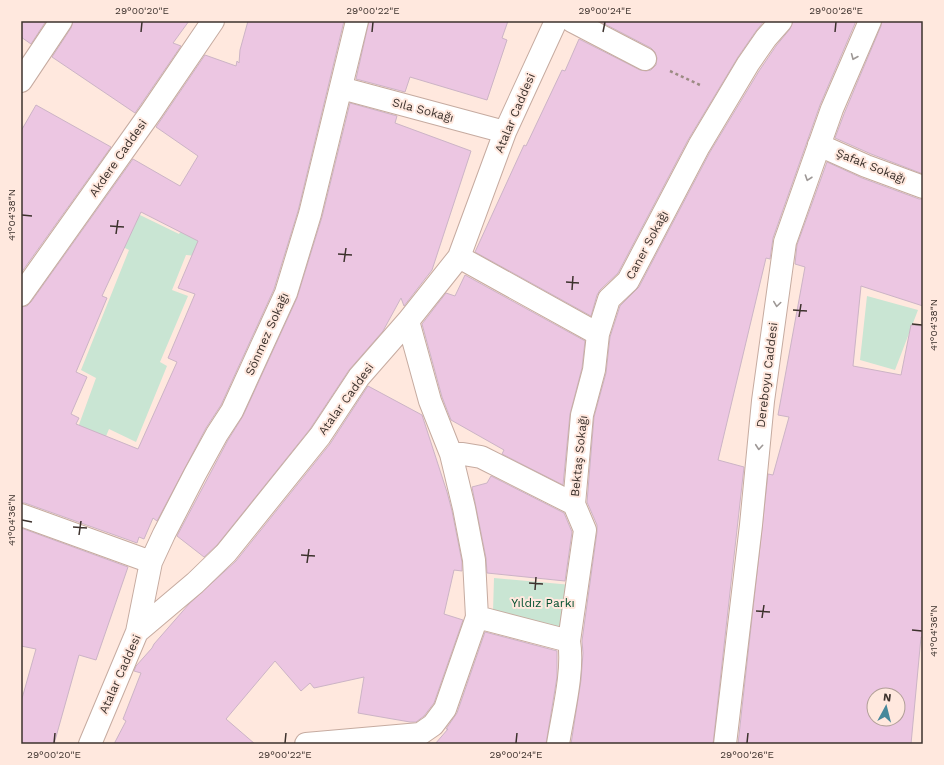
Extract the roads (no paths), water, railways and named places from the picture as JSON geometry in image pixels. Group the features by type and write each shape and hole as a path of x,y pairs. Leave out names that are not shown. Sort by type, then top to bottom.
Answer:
{"street":[{"path":"21,80 61,21"},
{"name":"Akdere Caddesi","path":"21,295 151,112 213,21"},
{"name":"Sönmez Sokağı","path":"137,632 151,562 195,474 217,434 232,411 286,292 310,214 357,21"},
{"name":"Atalar Caddesi","path":"90,744 137,632 195,583 226,552 320,436 359,378 408,321 459,257 505,132 556,21"},
{"path":"572,21 645,60"},
{"name":"Caner Sokağı","path":"598,334 609,299 628,281 699,146 748,64 766,38 782,21"},
{"name":"Dereboyu Caddesi","path":"725,744 763,401 785,242 832,109 870,21"},
{"name":"Sıla Sokağı","path":"341,88 505,132"},
{"name":"Şafak Sokağı","path":"819,145 866,166 923,187"},
{"path":"459,257 598,334"},
{"path":"306,744 420,734 427,730 433,725 445,709 477,617 474,560 464,508 450,454 430,401 408,321"},
{"name":"Bektaş Sokağı","path":"558,744 570,668 571,653 569,641 585,530 574,504 582,415 594,370 598,334"},
{"path":"450,454 464,454 481,457 574,504"},
{"path":"21,515 151,562"},
{"path":"477,617 569,641"}],"park label":[{"name":"Yıldız Parkı","path":"543,603"}]}
